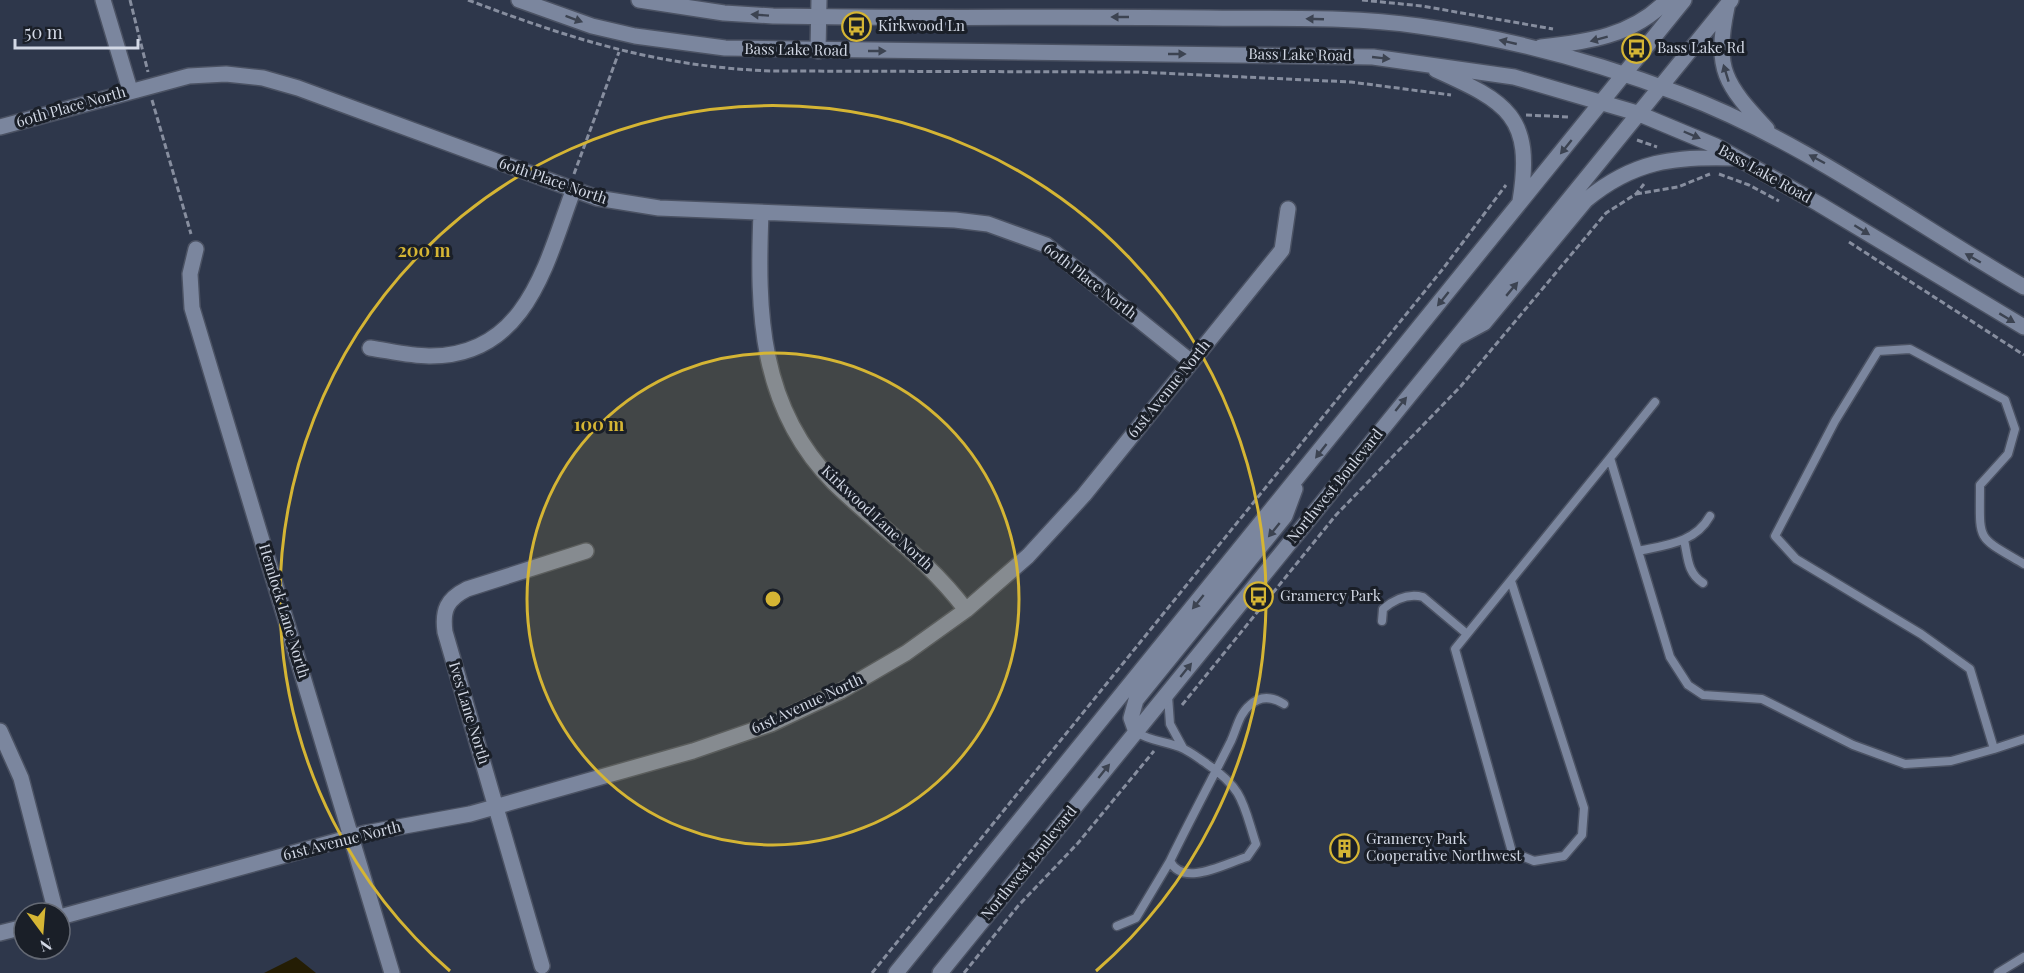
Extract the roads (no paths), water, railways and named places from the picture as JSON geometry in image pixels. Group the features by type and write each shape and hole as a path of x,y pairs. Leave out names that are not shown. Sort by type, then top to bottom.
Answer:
{"main road":[{"path":"103,0 130,90"},
{"name":"Bass Lake Road","path":"519,0 592,26 669,42 725,48 1373,57 1514,77 1637,113 1740,158 2024,327"},
{"path":"639,0 724,13 818,17 1187,17 1351,21 1421,26 1480,35 1625,74 1659,86 1774,136 1832,167 1940,238 2024,287"},
{"path":"818,51 819,0"},
{"path":"1533,48 1591,41 1611,35 1645,19 1667,0"},
{"path":"896,973 1684,0"},
{"path":"1730,1 1721,40 1725,75 1733,91 1774,136"},
{"name":"Northwest Boulevard","path":"940,973 1730,1"},
{"path":"1417,62 1497,100 1514,119 1525,158 1520,204"},
{"name":"60th Place North","path":"0,127 150,84 189,76 226,74 263,78 298,88 573,191 628,204 761,213 955,220 988,224 1046,245 1191,361"},
{"path":"1453,339 1484,323 1586,200 1617,177 1645,165 1671,158 1740,158"},
{"path":"370,348 430,356 455,354 482,345 504,329 523,311 537,287 573,191"},
{"name":"61st Avenue North","path":"72,914 352,837 497,807 693,751 771,724 841,691 906,653 966,610 1028,556 1076,504 1282,250 1288,209"},
{"name":"Kirkwood Lane North","path":"761,213 759,279 761,323 769,366 785,410 803,445 833,481 920,557 966,610"},
{"name":"Hemlock Lane North","path":"196,249 190,274 192,308 392,973"},
{"path":"1136,732 1131,718 1136,700 1285,516 1299,478"},
{"name":"Ives Lane North","path":"542,966 445,632 443,617 446,605 453,596 467,589 586,551"},
{"path":"0,731 21,778 53,901"}],"lane":[{"path":"1994,749 1970,669 1922,634 1796,559 1775,536 1835,422 1878,351 1910,349 2006,400 2015,429 2008,454 1980,485 1980,529 1984,540 2024,564"},
{"path":"1510,581 1584,808 1582,835 1564,856 1534,861 1512,852 1455,649 1510,581 1610,458 1655,402"},
{"path":"1610,458 1670,657 1688,685 1703,695 1762,699 1853,745 1905,765 1951,761 2024,739"},
{"path":"1638,551 1684,540 1698,534 1710,516"},
{"path":"1684,540 1690,570 1694,577 1703,583"},
{"path":"1382,621 1383,609 1392,602 1415,595 1423,597 1467,634"},
{"path":"1169,691 1167,704 1170,724 1183,748"},
{"path":"1117,926 1136,918 1170,861 1232,738 1238,720 1250,705 1262,698 1284,704"},
{"path":"1136,732 1151,740 1183,748 1233,783 1242,799 1256,844 1247,857 1191,874 1181,872 1170,861"},
{"path":"1998,973 2024,957"}],"place":[{"name":"Kirkwood Ln","path":"857,26"},
{"name":"Bass Lake Rd","path":"1636,48"},
{"name":"Gramercy Park","path":"1259,596"},
{"name":"Gramercy Park Cooperative Northwest","path":"1345,848"}]}
